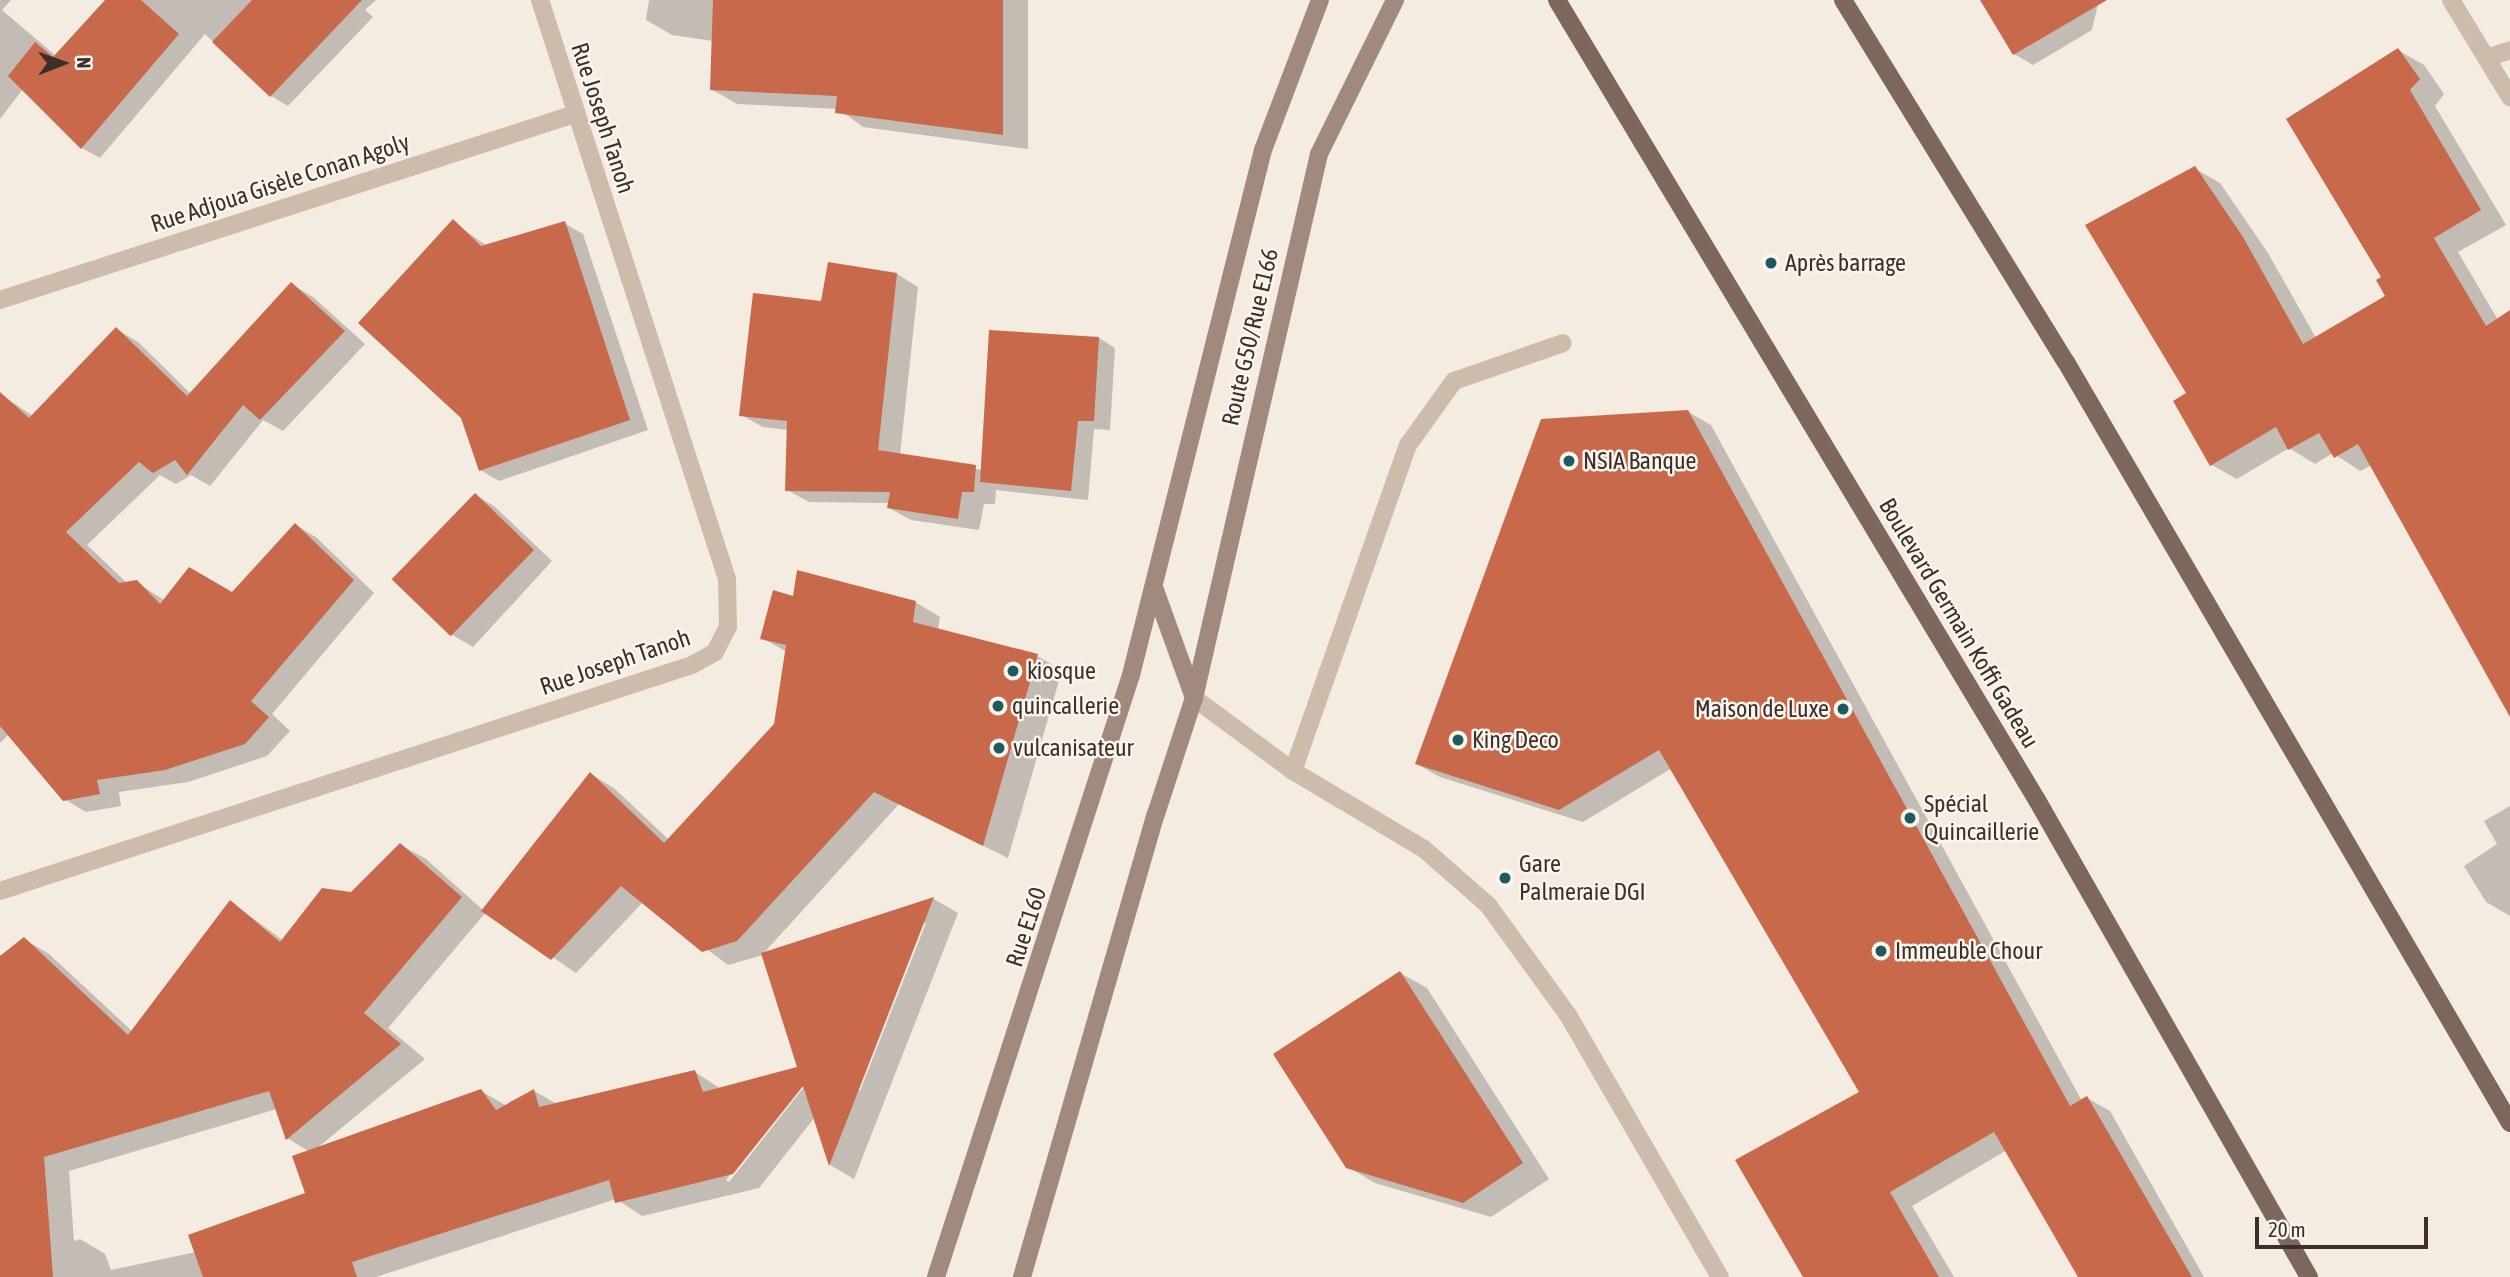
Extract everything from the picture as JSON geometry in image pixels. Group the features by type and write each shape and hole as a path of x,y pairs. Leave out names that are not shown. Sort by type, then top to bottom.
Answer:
{"main road":[{"name":"Boulevard Germain Koffi Gadeau","path":"1557,0 2037,800 2309,1277"},
{"path":"1843,0 2066,362 2510,1124"}],"street":[{"name":"Rue Joseph Tanoh","path":"0,891 692,665 715,652 729,627 727,579 540,0"},
{"name":"Route G50/Rue E166","path":"1155,590 1263,150 1320,0"},
{"name":"Route G50/Rue E166","path":"1194,698 1319,155 1395,0"},
{"path":"2451,0 2510,97"},
{"path":"2486,58 2510,50"},
{"name":"Rue Adjoua Gisèle Conan Agoly","path":"0,300 575,114"},
{"path":"1293,771 1408,445 1454,381 1563,343"},
{"path":"1155,590 1194,698 1293,771 1424,849 1488,905 1568,1015 1720,1277"},
{"name":"Rue E160","path":"936,1277 1057,911 1155,590"},
{"path":"1022,1277 1156,814 1194,698"}],"building":[{"path":"105,0 141,0 179,34 81,149 8,76 35,42 53,57"},
{"path":"252,0 362,0 270,97 212,42"},
{"path":"713,0 1003,0 1003,135 835,113 837,96 710,90"},
{"path":"1980,0 2107,0 2013,55"},
{"path":"2398,48 2420,79 2410,90 2481,210 2434,238 2486,326 2510,310 2510,717 2358,444 2334,458 2319,433 2288,450 2276,427 2210,466 2173,401 2186,393 2085,225 2195,166 2243,237 2303,344 2385,296 2376,280 2381,277 2286,119"},
{"path":"453,219 481,246 565,221 630,420 479,471 461,418 358,323"},
{"path":"828,262 897,273 878,450 976,465 974,492 962,492 958,519 887,508 890,492 785,491 787,421 739,416 753,293 821,301"},
{"path":"291,282 345,331 260,420 243,405 187,475 175,460 153,473 139,462 66,532 119,583 137,580 160,604 189,567 232,592 295,523 354,580 251,701 269,717 245,744 165,770 97,780 100,794 63,801 0,726 0,392 29,418 116,327 187,396"},
{"path":"989,330 1099,337 1094,421 1078,421 1071,491 980,482"},
{"name":"Immeuble Chour","path":"1688,410 2070,1106 2087,1096 2192,1277 2078,1277 1994,1132 1890,1192 1939,1277 1803,1277 1735,1160 1859,1092 1659,750 1559,810 1415,764 1541,419"},
{"path":"475,493 534,550 451,636 392,579"},
{"path":"797,570 916,601 913,622 1038,654 983,846 874,792 737,941 702,952 621,886 551,960 481,911 590,772 664,843 774,724 786,645 760,639 773,590 793,596"},
{"path":"400,843 462,897 364,1013 401,1044 286,1140 269,1091 44,1157 53,1277 0,1277 0,956 24,937 128,1035 230,900 280,942 322,888 351,892"},
{"path":"934,897 829,1166 803,1086 733,1174 615,1203 609,1180 352,1262 357,1277 203,1277 188,1235 305,1193 292,1156 481,1089 496,1110 534,1089 539,1107 695,1070 703,1092 797,1067 761,953"},
{"path":"1400,971 1523,1163 1463,1203 1346,1168 1273,1054"}],"place":[{"name":"Après barrage","path":"1771,263"},
{"name":"NSIA Banque","path":"1569,461"},
{"name":"kiosque","path":"1013,671"},
{"name":"quincallerie","path":"998,706"},
{"name":"Maison de Luxe","path":"1843,709"},
{"name":"King Deco","path":"1458,740"},
{"name":"vulcanisateur","path":"999,748"},
{"name":"Spécial Quincaillerie","path":"1910,818"},
{"name":"Gare Palmeraie DGI","path":"1505,878"},
{"name":"Immeuble Chour","path":"1881,951"}]}
